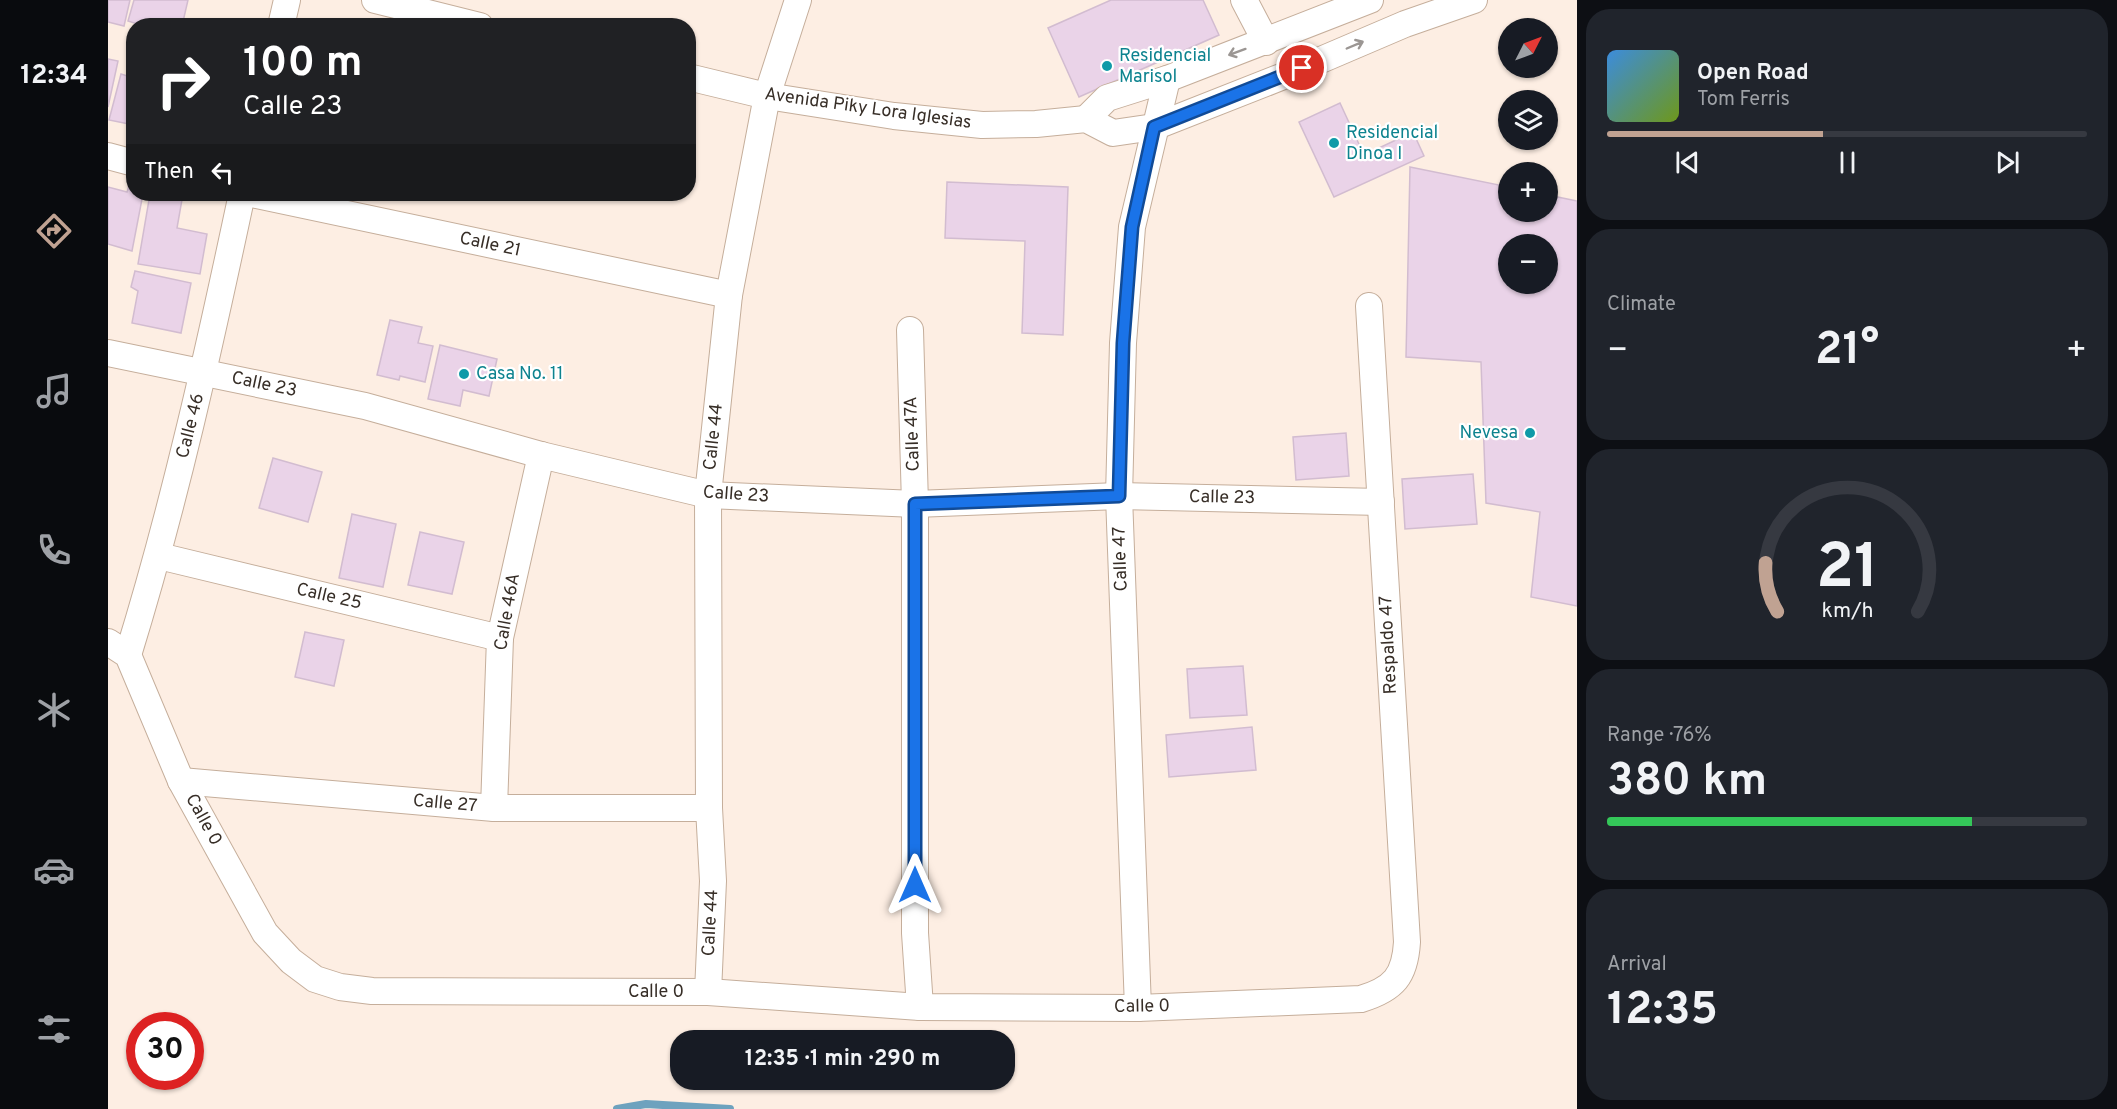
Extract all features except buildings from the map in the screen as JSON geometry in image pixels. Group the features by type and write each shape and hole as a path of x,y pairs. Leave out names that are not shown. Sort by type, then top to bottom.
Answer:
{"street":[{"path":"283,18 286,0"},
{"path":"375,0 448,18"},
{"name":"Calle 44","path":"708,992 713,881 709,808 708,495 729,295 767,96 798,0"},
{"path":"1244,0 1266,42"},
{"path":"1370,0 1167,79 1107,98 1086,119 1113,133 1154,127 1281,77 1404,24 1474,0"},
{"name":"Avenida Piky Lora Iglesias","path":"696,79 767,96 894,116 982,125 1036,124 1086,119"},
{"name":"Calle 47","path":"1138,1008 1119,496 1123,343 1132,227 1167,79"},
{"path":"108,156 126,161"},
{"name":"Calle 46","path":"118,648 159,556 204,372 241,201"},
{"name":"Calle 21","path":"285,201 729,295"},
{"name":"Respaldo 47","path":"1369,306 1407,942 1406,963 1396,981"},
{"name":"Calle 47A","path":"910,330 915,504 915,933 920,1007"},
{"name":"Calle 23","path":"108,353 388,411 541,455 708,495 915,504 1119,496 1381,502"},
{"name":"Calle 46A","path":"494,808 500,638 541,455"},
{"name":"Calle 25","path":"159,556 500,638"},
{"name":"Calle 0","path":"118,648 181,781 266,933 291,961 315,979 340,987 372,991 708,992 920,1007 1138,1008 1361,999 1380,993 1396,981"},
{"name":"Calle 27","path":"181,781 494,808 709,808"}],"waterway":[{"path":"617,1109 646,1104 730,1109"}],"place":[{"name":"Residencial Marisol","path":"1107,66"},
{"name":"Residencial Dinoa I","path":"1334,143"},
{"name":"Casa No. 11","path":"464,374"},
{"name":"Nevesa","path":"1530,433"}],"route":[{"path":"915,885 915,504 1119,496 1123,343 1132,227 1154,127 1302,68"}]}
